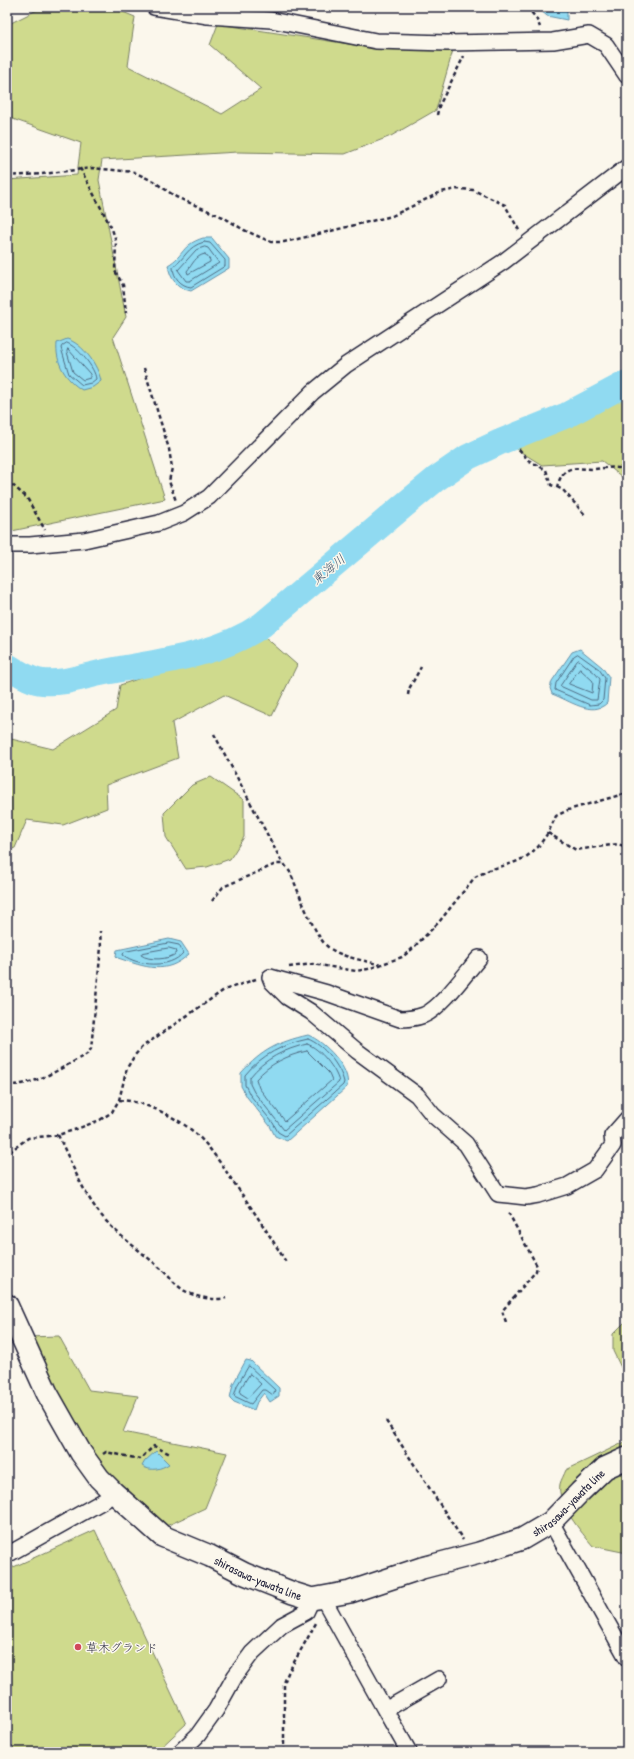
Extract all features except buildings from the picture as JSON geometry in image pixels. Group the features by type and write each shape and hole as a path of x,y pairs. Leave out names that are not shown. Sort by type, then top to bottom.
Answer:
{"main road":[{"name":"shirasawa-yawata line","path":"7,1305 47,1393 81,1453 107,1486 162,1536 210,1556 245,1574 321,1601 422,1568 522,1539 551,1522 605,1468 627,1458"}],"street":[{"path":"154,7 208,16 271,20 376,41 468,43 544,41 589,35 606,45 625,68"},
{"path":"7,545 84,540 159,523 184,513 209,496 313,392 346,365 503,262 627,167"},
{"path":"479,958 435,1008 424,1015 412,1019 400,1019 328,993 270,977 272,982 287,997 311,1012 357,1051 417,1095 433,1115 466,1144 498,1194 526,1197 538,1195 567,1186 595,1170 613,1145 612,1136 627,1119"},
{"path":"7,1555 105,1500 107,1486"},
{"path":"551,1522 627,1658"},
{"path":"180,1752 198,1735 216,1710 235,1676 252,1653 282,1625 306,1612 321,1601 409,1752"},
{"path":"385,1710 439,1679"}],"path":[{"path":"527,7 536,18 544,41"},
{"path":"436,115 468,47 468,43"},
{"path":"80,168 112,229 116,241 115,271 123,285 126,312"},
{"path":"7,176 42,174 80,168 134,172 176,197 223,217 259,238 271,242 284,242 392,216 441,192 458,189 473,190 505,205 527,244"},
{"path":"144,368 153,393 164,436 169,449 172,468 169,481 174,497 184,513"},
{"path":"519,449 528,460 546,470 552,485 564,490 586,516"},
{"path":"557,486 560,475 566,470 575,467 620,468 627,481"},
{"path":"7,480 27,498 51,543"},
{"path":"408,695 409,689 421,667"},
{"path":"214,734 284,864 290,872 320,938 329,947 362,960 382,965"},
{"path":"548,832 576,850 618,844 627,847"},
{"path":"212,901 223,887 276,864 284,864"},
{"path":"7,1086 22,1084 45,1076 87,1054 91,1049 101,947 100,930"},
{"path":"119,1100 132,1101 147,1106 193,1132 226,1171 261,1221 286,1262"},
{"path":"58,1135 92,1202 102,1216 122,1237 182,1289 206,1298 226,1298"},
{"path":"498,1194 537,1266 536,1271 502,1311 506,1322"},
{"path":"386,1421 471,1555"},
{"path":"107,1486 104,1476 103,1454 106,1452 140,1459 154,1446 170,1454"},
{"path":"284,1752 284,1683 315,1625 321,1601"}],"green space":[{"path":"43,7 111,7 135,17 128,66 222,114 261,89 210,45 218,24 375,48 453,50 436,110 391,136 345,154 238,152 102,160 99,180 126,317 113,337 165,499 7,532 7,180 77,175 81,143 7,117 7,25"},
{"path":"627,391 627,481 602,461 542,465 508,444 569,421"},
{"path":"264,636 297,665 272,716 224,695 172,723 178,758 106,785 107,808 63,825 27,820 15,848 7,851 7,738 53,749 116,710 120,685"},
{"path":"211,777 244,800 244,837 230,859 207,867 186,869 166,837 164,813 192,785"},
{"path":"625,1322 627,1322 627,1380 613,1351 613,1334"},
{"path":"59,1336 89,1390 138,1396 123,1432 227,1453 205,1508 162,1528 104,1474 26,1337"},
{"path":"627,1441 627,1553 593,1546 566,1509 560,1492 560,1484 566,1470"},
{"name":"草木グランド","path":"95,1530 186,1724 156,1752 7,1752 7,1570"}],"water":[{"path":"541,7 567,7 567,20 547,16 540,10"},
{"path":"203,238 212,238 229,259 229,268 191,291 186,290 172,279 168,265 178,258 187,247"},
{"path":"67,339 79,345 97,368 101,381 93,387 82,390 71,381 63,370 58,357 57,343"},
{"path":"580,649 602,667 609,677 607,703 601,707 594,709 587,708 552,694 550,688 552,681 572,652"},
{"path":"169,939 181,942 189,954 172,965 155,968 137,964 116,956 117,950"},
{"path":"308,1035 329,1049 341,1064 345,1072 347,1087 287,1141 275,1136 270,1126 247,1097 241,1086 241,1073 256,1058 271,1048"},
{"path":"246,1360 251,1361 279,1388 279,1396 270,1402 264,1393 257,1402 254,1410 234,1402 230,1398 233,1384"},
{"path":"156,1451 169,1464 156,1469 149,1469 142,1466 145,1461"}],"waterway":[{"name":"東海川","path":"7,666 33,680 58,682 184,657 205,651 244,636 262,625 436,479 468,457 500,442 567,415 627,383"}],"place":[{"name":"草木グランド","path":"78,1647"}]}
